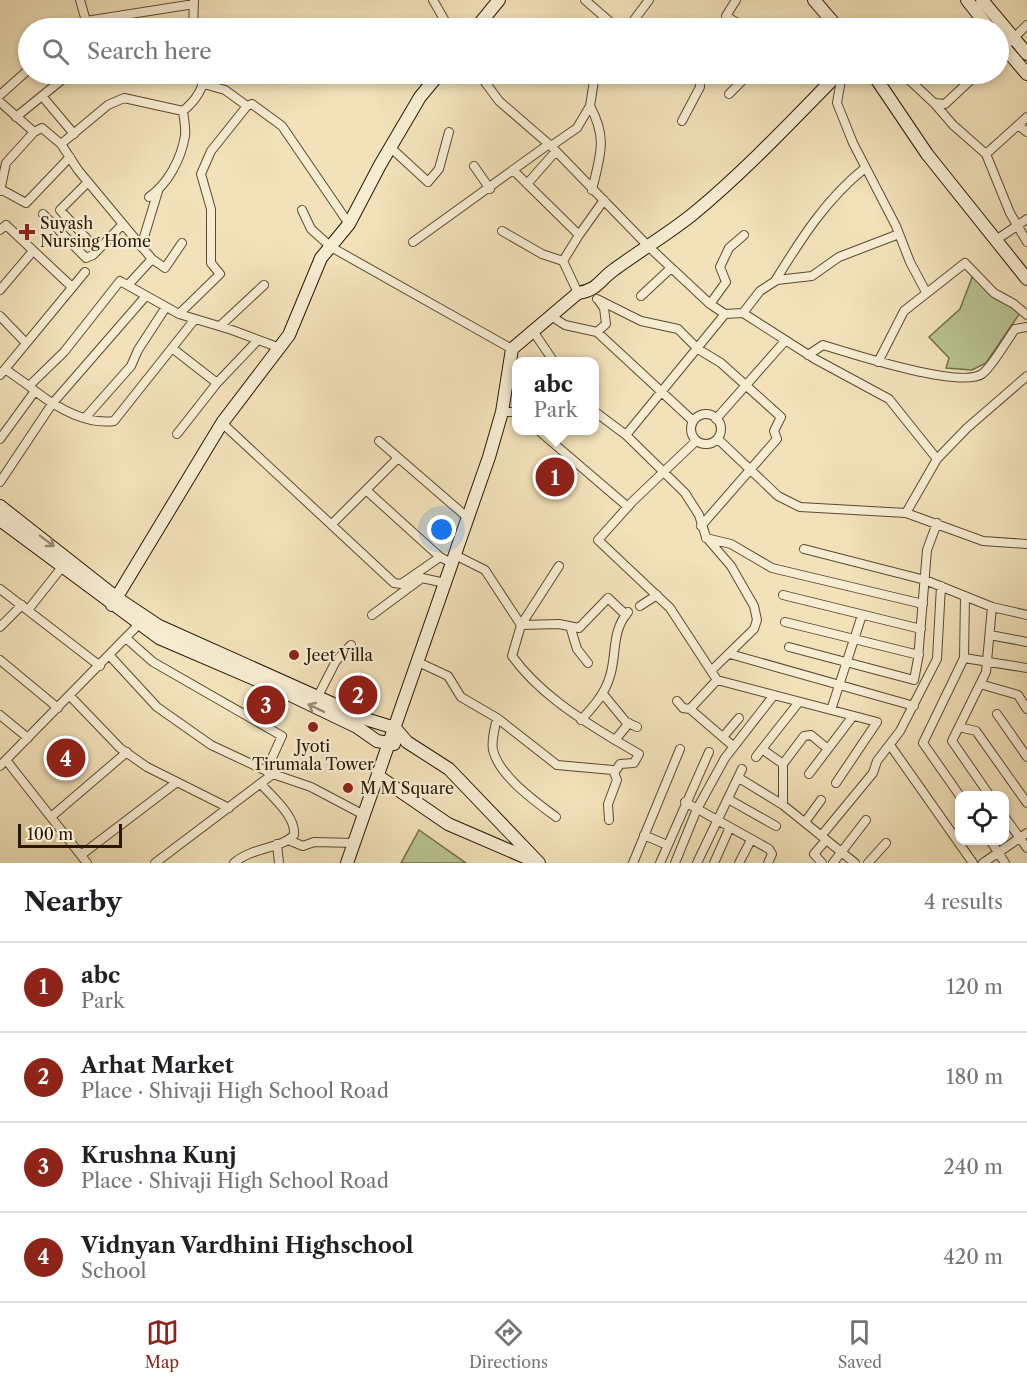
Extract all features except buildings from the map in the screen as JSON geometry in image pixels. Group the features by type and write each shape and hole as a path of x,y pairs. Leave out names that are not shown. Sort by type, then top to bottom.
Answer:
{"street":[{"path":"80,0 85,18"},
{"path":"433,0 443,18"},
{"path":"484,18 499,0"},
{"path":"585,0 606,18"},
{"path":"636,18 649,0"},
{"path":"731,18 726,16 736,0"},
{"path":"813,0 829,18"},
{"path":"967,0 981,18"},
{"path":"982,0 991,18"},
{"path":"120,18 194,2 193,18"},
{"path":"1009,41 1027,25"},
{"path":"1009,47 1027,54"},
{"path":"1009,51 1027,74"},
{"path":"0,95 18,79"},
{"path":"16,117 57,84"},
{"path":"183,111 193,103 204,84 225,90 247,106"},
{"path":"117,604 225,425 289,336 321,258 349,224 390,147 420,97 431,84"},
{"path":"486,84 499,101 552,147 649,247 710,304 725,314 743,313 784,341 889,399 937,459"},
{"path":"413,242 490,189 513,170 552,147 577,128 590,106 592,84"},
{"path":"682,121 700,84"},
{"path":"729,94 739,84"},
{"path":"594,295 613,270 649,247 694,213 768,146 830,84"},
{"path":"839,84 837,103 865,168 926,292"},
{"path":"880,84 927,154 1027,279"},
{"path":"914,84 953,125 986,154 998,188 1027,242"},
{"path":"934,103 945,104 966,84"},
{"path":"42,96 74,134"},
{"path":"61,144 108,105 124,98 183,111"},
{"path":"0,102 34,132"},
{"path":"179,314 220,274 211,263 211,209 201,174 211,151 247,106 252,104 282,126 349,224"},
{"path":"590,106 599,123 603,144 592,190"},
{"path":"141,247 158,191 171,173 185,135 183,111"},
{"path":"986,154 1027,117"},
{"path":"1018,125 1027,132"},
{"path":"70,157 26,203 1,191 6,164 34,132 42,128 61,144 88,182 152,259 165,268 182,243"},
{"path":"390,147 428,182 439,168 448,132"},
{"path":"527,184 552,147"},
{"path":"474,166 490,189"},
{"path":"743,313 760,291 775,281 811,224 842,186 865,168"},
{"path":"513,170 579,235"},
{"path":"87,238 60,210 88,182"},
{"path":"149,197 158,191"},
{"path":"563,261 604,201"},
{"path":"302,210 311,229 331,247 408,288 512,349"},
{"path":"43,214 86,258 93,255 123,224"},
{"path":"996,240 1016,224 1027,219"},
{"path":"0,230 6,225 72,287"},
{"path":"502,231 542,254 563,261 578,293"},
{"path":"775,281 812,276 839,257 899,234"},
{"path":"710,304 726,282 720,267 729,248 744,235"},
{"path":"225,425 292,339 331,247"},
{"path":"0,290 33,252"},
{"path":"128,285 152,259"},
{"path":"879,362 904,311 965,263 994,293 1014,304 1027,315"},
{"path":"640,296 671,268"},
{"path":"86,272 2,372 32,389 52,404 99,423 114,421 195,319"},
{"path":"0,439 32,389 120,281 179,314 280,348"},
{"path":"220,326 264,285"},
{"path":"347,863 489,457 502,412 512,349 578,293 594,295 641,321 678,329 698,350 721,363 744,387 780,417 774,431 777,439 701,526"},
{"path":"594,295 604,308 606,324 597,332"},
{"path":"0,482 52,404 145,297"},
{"path":"86,418 131,366 138,350 166,307"},
{"path":"626,435 698,350 725,314"},
{"path":"0,316 26,343"},
{"path":"551,316 565,325 597,332 693,421"},
{"path":"808,355 823,345 900,369 970,377 982,374 1015,329 1027,327"},
{"path":"533,332 550,357"},
{"path":"177,435 217,383 258,340"},
{"path":"716,419 784,341"},
{"path":"172,348 217,383"},
{"path":"906,513 937,459 967,428 1027,376"},
{"path":"502,412 512,412"},
{"path":"707,414 716,419 721,428 718,438 707,444 696,441 691,431 693,421 707,414"},
{"path":"599,415 626,435 662,473 685,493 699,515 706,537 731,566 754,606 757,620 754,629 712,670"},
{"path":"225,425 398,585 440,557"},
{"path":"544,435 628,507"},
{"path":"718,438 778,496 800,507 906,513 982,541 1027,544"},
{"path":"378,441 468,518"},
{"path":"696,441 628,507 598,540 670,608 717,680 878,724 836,783"},
{"path":"332,524 398,458"},
{"path":"366,490 440,557 454,559 485,570 521,625"},
{"path":"0,506 117,604"},
{"path":"0,520 62,567 142,621 159,639 280,690 389,745 407,742"},
{"path":"789,647 914,680 919,655 927,550 937,523"},
{"path":"706,537 731,544 772,568 923,604"},
{"path":"804,549 925,580 992,607 1027,615"},
{"path":"559,566 521,625 512,656 527,676 581,720 639,754 634,763 620,764 615,772 617,780 608,808 609,820"},
{"path":"0,627 25,607 62,567"},
{"path":"372,615 422,579 445,583"},
{"path":"822,863 814,854 890,745 914,706 937,659 941,586"},
{"path":"0,589 100,666"},
{"path":"783,595 921,630"},
{"path":"640,606 657,596"},
{"path":"957,791 923,743 964,658 965,596"},
{"path":"521,625 579,628 608,598 627,614 614,640 611,675 603,694 581,720"},
{"path":"987,791 952,741 986,672 992,607"},
{"path":"831,710 862,615"},
{"path":"87,863 51,817 3,763 127,639 142,621"},
{"path":"142,621 159,626 369,720 395,728 407,742 450,769 539,863"},
{"path":"785,622 919,655"},
{"path":"570,626 577,649 588,663"},
{"path":"990,635 1027,642"},
{"path":"127,639 153,662 282,736 269,773 261,784 154,863"},
{"path":"318,696 336,661 351,645"},
{"path":"730,654 914,706"},
{"path":"110,656 157,707 179,725 211,745 269,773 311,787 364,815"},
{"path":"964,658 1027,668"},
{"path":"0,660 58,708"},
{"path":"418,662 448,676 460,698 497,718 557,765 570,768 605,767 615,772"},
{"path":"690,709 717,680"},
{"path":"980,684 1018,695 1027,709"},
{"path":"603,694 633,725 615,740"},
{"path":"675,863 698,809 729,752 774,695"},
{"path":"70,696 127,752 147,767 229,808"},
{"path":"677,701 683,708 690,709 723,737 729,752"},
{"path":"756,757 799,702"},
{"path":"997,714 1027,757"},
{"path":"0,715 28,738"},
{"path":"809,774 853,716"},
{"path":"497,718 492,748 496,758 528,795 556,817"},
{"path":"723,737 740,718"},
{"path":"959,727 976,731 1027,803"},
{"path":"783,805 784,770 808,734 828,749"},
{"path":"890,745 973,863"},
{"path":"633,863 680,749"},
{"path":"762,749 784,770"},
{"path":"51,817 127,752"},
{"path":"660,863 709,752"},
{"path":"698,863 740,773 855,863"},
{"path":"378,776 448,824 539,863"},
{"path":"81,855 177,782"},
{"path":"234,863 248,853 288,840 295,832 291,821 261,784"},
{"path":"728,799 776,826"},
{"path":"805,822 821,800"},
{"path":"686,802 769,849 777,863"},
{"path":"832,863 866,820"},
{"path":"1009,820 1024,835 1027,848"},
{"path":"714,863 730,827"},
{"path":"644,835 667,845"},
{"path":"982,863 1024,835"},
{"path":"288,840 303,846 314,842 354,843"},
{"path":"739,863 751,840"},
{"path":"868,863 886,843"},
{"path":"277,844 279,863"},
{"path":"993,845 1005,863"},
{"path":"768,863 772,854"}],"green space":[{"path":"973,275 1022,310 986,363 972,370 946,368 949,358 929,337 960,309"},
{"path":"419,830 466,863 401,863"}],"place":[{"name":"Suyash Nursing Home","path":"27,232"},
{"name":"abc","path":"555,477"},
{"name":"Jeet Villa","path":"294,655"},
{"name":"Arhat Market","path":"358,695"},
{"name":"Krushna Kunj","path":"266,705"},
{"name":"Jyoti Tirumala Tower","path":"313,727"},
{"name":"Vidnyan Vardhini Highschool","path":"66,758"},
{"name":"M M Square","path":"348,788"}]}
